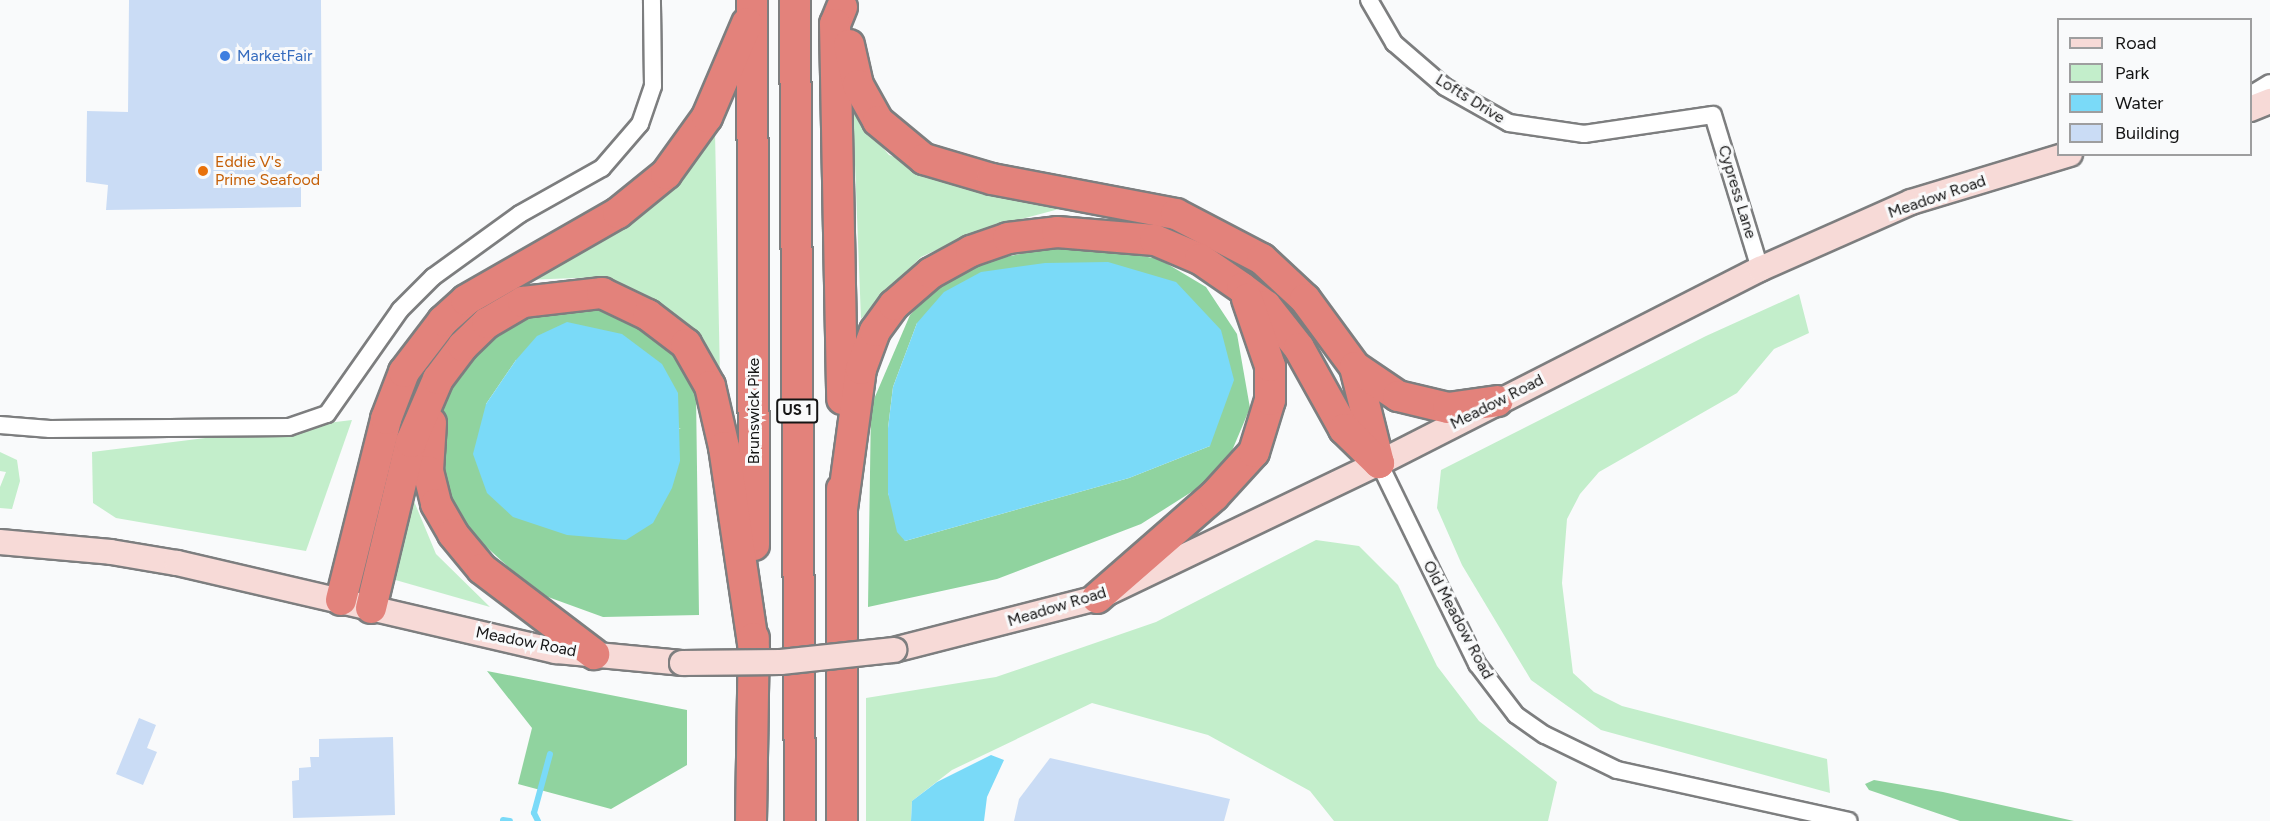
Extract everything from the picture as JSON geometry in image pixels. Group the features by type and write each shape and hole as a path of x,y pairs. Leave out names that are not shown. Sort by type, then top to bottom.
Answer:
{"highway":[{"name":"US 1","path":"795,0 800,821"},
{"path":"842,4 858,85 868,106 890,135 924,159 992,179 1176,213 1262,259 1305,299 1355,367 1379,463"},
{"path":"842,4 835,24 842,509 842,821"},
{"path":"341,600 351,548 386,419 404,372 443,321 466,300 618,213 666,174 707,117 752,6"},
{"name":"Brunswick Pike","path":"751,821 754,657 752,6"},
{"path":"842,509 861,369 875,331 894,304 932,273 970,251 1008,238 1057,232 1105,233 1155,240 1200,259 1242,288 1272,314 1299,348 1344,429 1379,463"},
{"path":"1097,597 1214,496 1254,452 1270,400 1270,366 1264,341 1242,288"},
{"path":"371,608 411,442 438,379 463,346 487,323 523,302 602,293 621,300 686,344 710,386 724,447 754,657"},
{"path":"1355,367 1408,399 1448,408 1498,401"},
{"path":"438,379 427,441 428,471 436,504 453,534 482,569 594,654"}],"street":[{"path":"0,425 50,429 289,427 327,414 400,310 433,277 520,214 602,168 640,124 653,86 652,0"},
{"name":"Lofts Drive","path":"1369,0 1394,43 1445,87 1509,123 1584,134 1713,115"},
{"path":"2252,94 2270,83"},
{"path":"2252,110 2270,102"},
{"path":"2252,111 2270,113"},
{"name":"Cypress Lane","path":"1713,115 1760,269"},
{"name":"Meadow Road","path":"0,542 111,552 341,600 556,651 682,663 781,662 894,650 1097,597 1379,463 1760,269 1911,202 2063,156"},
{"name":"Old Meadow Road","path":"1379,463 1472,654 1516,715 1545,735 1617,770 1848,821"}],"green space":[{"path":"853,113 889,155 962,182 1059,209 980,230 921,257 861,319"},
{"path":"715,132 720,378 661,306 602,277 524,280 652,200"},
{"path":"1074,244 1159,259 1206,287 1237,334 1250,408 1223,472 1141,524 997,579 868,607 871,406 910,315 956,266","holes":["917,323 1210,446 1129,478 905,541 888,493 888,428 893,387"]},
{"path":"1799,294 1809,333 1774,349 1737,393 1599,472 1580,494 1567,519 1562,583 1573,673 1594,692 1622,706 1827,759 1830,793 1601,730 1531,680 1462,565 1437,508 1441,470 1706,336"},
{"path":"596,302 660,333 696,394 699,615 603,617 537,593 458,521 435,465 443,388 479,338 535,308","holes":["516,360 681,429 486,404"]},
{"path":"352,420 306,551 116,518 93,503 92,452"},
{"path":"0,452 17,460 20,481 12,509 0,508 0,487 6,472 0,471"},
{"path":"411,494 436,554 490,607 392,579"},
{"path":"1316,540 1359,546 1398,585 1437,666 1479,721 1557,782 1548,821 1334,821 1310,791 1208,735 1092,703 952,770 912,801 911,821 866,821 866,698 996,677 1156,622"},
{"path":"487,671 687,710 687,765 611,809 518,784 532,728"},
{"path":"1874,780 1943,792 2074,821 1960,821 1869,790 1865,784"}],"water":[{"path":"1108,262 1176,282 1221,330 1234,380 1210,446 1129,478 905,541 897,532 888,493 888,428 893,387 917,323 944,292 981,272 1045,263"},
{"path":"567,322 622,334 662,364 678,393 680,461 672,488 653,523 626,540 567,535 513,517 487,493 473,454 486,404 516,360 537,336"},
{"path":"991,755 1004,760 987,797 984,821 911,821 912,801 937,782"}],"building":[{"name":"MarketFair","path":"129,0 321,0 322,182 301,180 301,207 106,210 108,185 86,182 87,111 128,112"},
{"path":"139,718 156,725 147,748 157,752 143,785 116,774"},
{"path":"393,737 395,815 293,818 292,781 299,780 299,768 311,767 310,757 319,757 319,739"},
{"path":"1050,758 1230,799 1224,821 1014,821 1019,799"}],"waterway":[{"path":"538,821 534,813 550,754"},
{"path":"503,820 510,821"}],"place":[{"name":"MarketFair","path":"225,56"},
{"name":"Eddie V's Prime Seafood","path":"203,171"}]}
